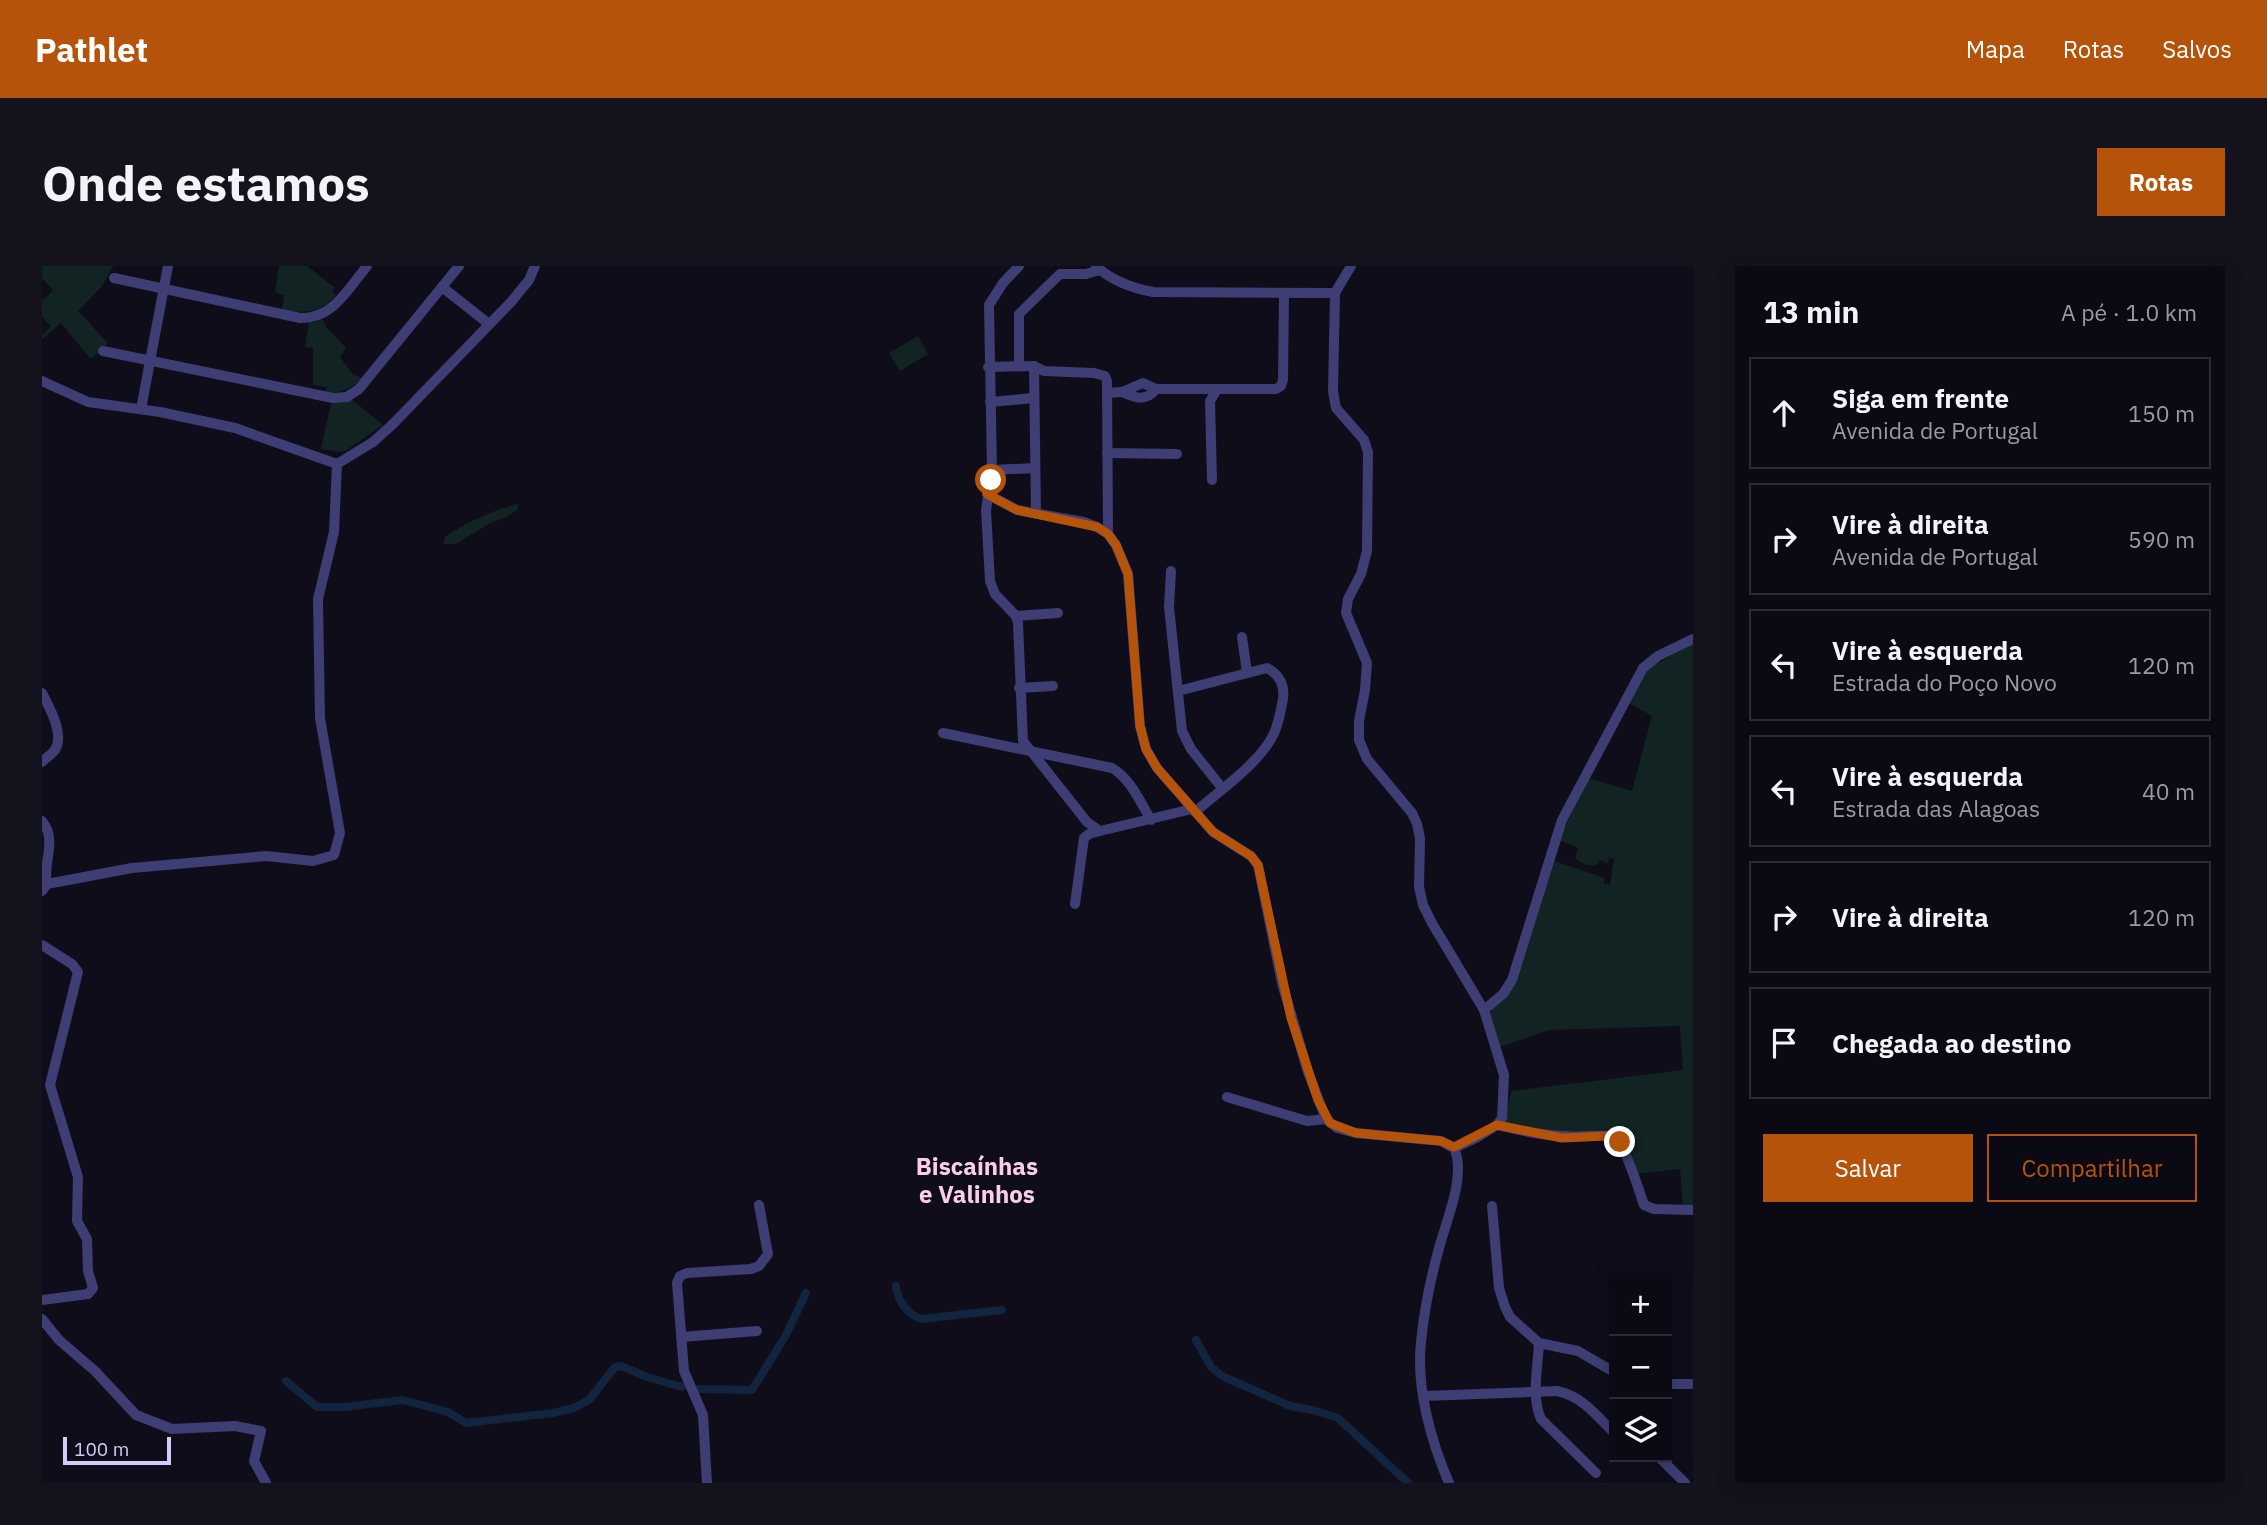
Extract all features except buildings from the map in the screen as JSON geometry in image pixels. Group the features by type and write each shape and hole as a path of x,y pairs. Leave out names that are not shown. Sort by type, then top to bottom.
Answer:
{"street":[{"path":"141,409 168,266"},
{"path":"114,278 300,318 312,318 333,308 367,266"},
{"path":"103,351 333,398 347,397 359,390 459,266"},
{"path":"337,464 373,442 393,424 529,281 535,266"},
{"path":"1018,266 989,305 988,367 992,470 987,494 987,545 992,588 1016,616 1018,623 1023,741 1087,822 1100,831"},
{"path":"1351,266 1335,293 1333,391 1336,408 1364,440 1369,465 1367,551 1361,574 1348,599 1346,613 1367,663 1359,740 1367,759 1412,813 1420,838 1419,887 1423,905 1484,1010 1504,1075 1502,1118 1497,1125 1454,1147"},
{"path":"1018,366 1017,321 1022,310 1060,274 1086,274 1098,268 1135,288 1153,292 1335,293"},
{"path":"442,287 489,324"},
{"path":"1107,393 1122,392 1136,398 1144,398 1151,396 1156,389 1269,390 1281,386 1284,293"},
{"path":"988,367 1034,366 1056,372 1101,374 1107,381 1108,534"},
{"path":"1034,366 1035,513"},
{"path":"42,381 88,402 141,409 235,428 337,464"},
{"path":"1212,480 1210,401 1216,391"},
{"path":"989,402 1034,398"},
{"path":"1107,453 1177,454"},
{"path":"42,821 47,827 49,837 42,876 44,888 132,868 266,856 313,861 334,855 340,833 320,718 318,599 334,532 337,464"},
{"path":"992,470 1035,468"},
{"path":"987,494 1017,510 1084,522 1097,527 1108,534 1123,559 1128,574 1142,738 1157,768 1213,832 1251,856 1258,865 1282,983 1308,1072 1326,1119 1337,1128 1356,1133 1441,1141 1454,1147"},
{"path":"1171,571 1169,607 1185,740 1222,788"},
{"path":"1016,616 1058,613"},
{"path":"1242,636 1247,673"},
{"path":"1484,1010 1503,993 1512,980 1562,820 1643,668 1658,656 1693,639"},
{"path":"1075,904 1084,838 1088,834 1194,811 1265,748 1275,733 1283,694 1281,682 1275,672 1267,668 1178,691"},
{"path":"1019,688 1053,686"},
{"path":"42,693 58,740 55,749 42,762"},
{"path":"943,733 1112,768 1129,783 1151,821"},
{"path":"42,945 72,964 78,972 50,1085 78,1177 76,1221 87,1238 88,1271 93,1288 88,1294 42,1300"},
{"path":"1227,1097 1307,1121 1326,1119"},
{"path":"1497,1125 1544,1136 1606,1136 1616,1139 1622,1147 1644,1205 1654,1209 1693,1210"},
{"path":"1449,1483 1432,1435 1420,1372 1420,1344 1437,1254 1456,1185 1458,1162 1454,1147"},
{"path":"707,1483 703,1415 684,1371 677,1283 680,1276 696,1271 751,1269 760,1266 768,1254 759,1205"},
{"path":"1492,1206 1496,1269 1504,1307 1525,1332 1539,1343 1577,1351 1609,1369"},
{"path":"42,1319 59,1340 96,1371 136,1415 172,1430 235,1426 261,1431 254,1461 266,1483"},
{"path":"681,1337 754,1335"},
{"path":"1539,1343 1536,1391 1541,1419 1596,1473"},
{"path":"1672,1384 1691,1384"},
{"path":"1424,1396 1536,1391 1570,1394 1579,1399 1609,1428"},
{"path":"1664,1462 1685,1483"}],"green space":[{"path":"42,266 113,266 102,286 78,311 108,343 91,359 61,323 42,339 42,335 51,326 42,317 42,301 53,290 42,278"},
{"path":"279,266 307,266 335,288 332,292 336,295 324,306 312,311 282,310 284,295 275,292"},
{"path":"323,319 326,327 346,348 340,357 353,375 362,378 350,388 341,391 325,392 327,387 313,385 313,348 305,347 309,321 314,323"},
{"path":"918,336 928,354 900,371 889,353"},
{"path":"350,398 383,425 345,451 321,449 331,403"},
{"path":"518,504 518,509 507,517 490,523 456,544 444,544 444,538 468,523"},
{"path":"1693,644 1693,1208 1683,1207 1680,1169 1635,1174 1619,1134 1555,1134 1507,1123 1505,1120 1511,1091 1683,1070 1680,1026 1549,1030 1500,1047 1490,1013 1503,997 1551,860 1605,878 1604,884 1610,885 1614,859 1609,858 1608,863 1599,860 1597,865 1585,864 1575,858 1578,848 1559,840 1588,778 1632,791 1652,716 1627,702 1647,669"}],"waterway":[{"path":"896,1286 904,1306 911,1314 921,1319 1002,1310"},
{"path":"698,1389 752,1390 786,1335 806,1293"},
{"path":"1196,1340 1211,1367 1222,1376 1290,1406 1338,1418 1408,1483"},
{"path":"286,1381 317,1407 344,1407 403,1400 448,1412 466,1423 574,1408 589,1400 615,1367 621,1366 682,1387"}],"district":[{"name":"Biscaínhas e Valinhos","path":"977,1180"}],"route":[{"path":"991,480 987,494 1004,504 1017,510 1084,522 1108,534 1116,545 1128,574 1140,726 1146,749 1157,768 1213,832 1241,848 1258,865 1291,1018 1326,1119 1337,1128 1356,1133 1441,1141 1454,1147 1497,1125 1544,1136 1606,1136 1620,1142"}]}
